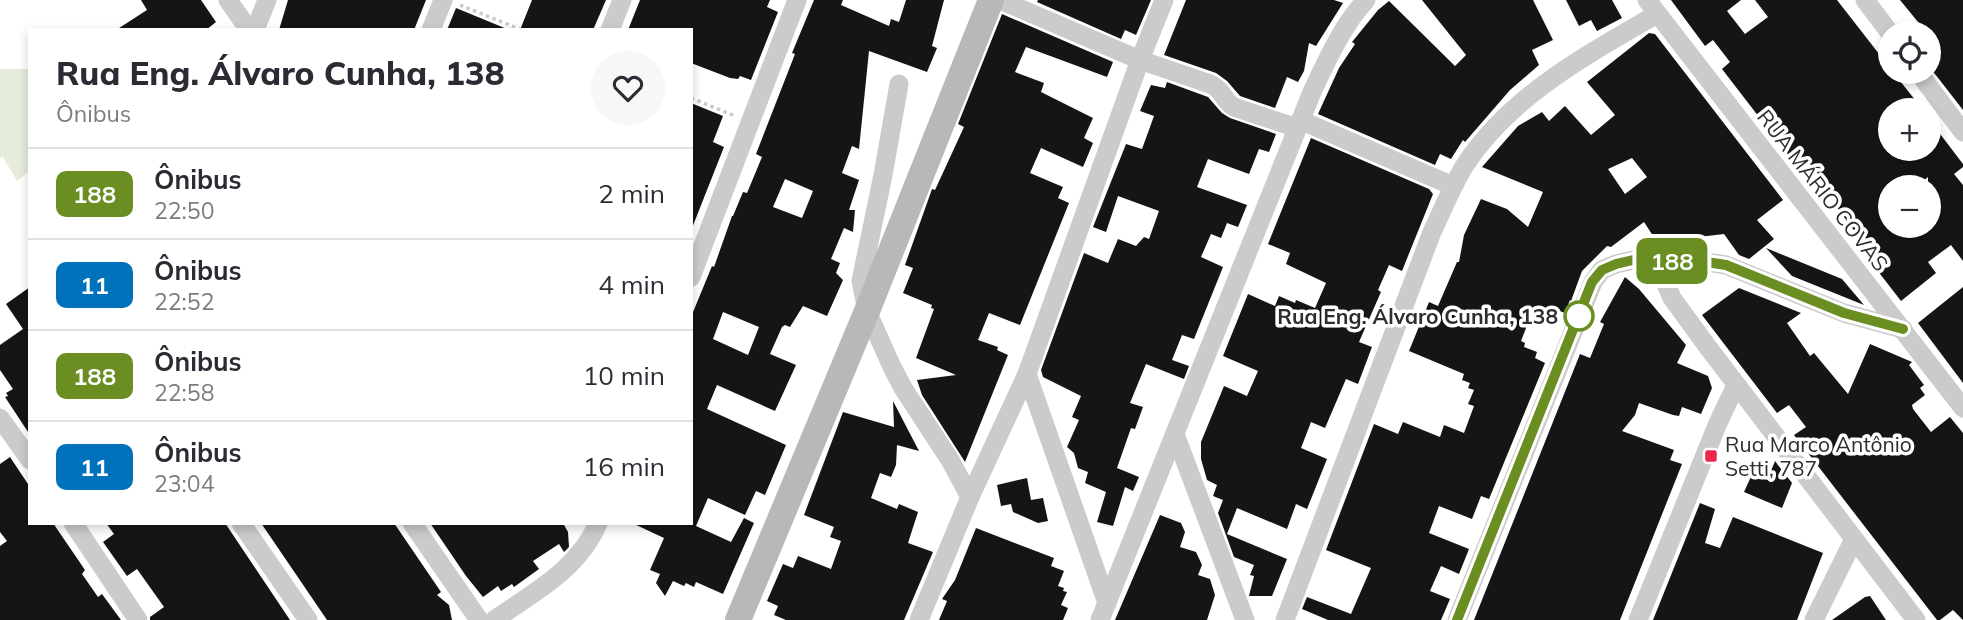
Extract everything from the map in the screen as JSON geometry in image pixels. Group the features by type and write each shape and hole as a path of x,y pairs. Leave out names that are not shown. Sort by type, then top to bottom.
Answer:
{"street":[{"path":"228,0 248,28"},
{"path":"256,28 267,0"},
{"path":"432,28 443,0"},
{"path":"611,28 622,0"},
{"path":"693,272 797,0"},
{"path":"723,620 974,0"},
{"path":"738,620 867,311 991,0"},
{"path":"1000,0 1140,60 1215,86 1226,102 1234,107 1298,124 1453,186"},
{"path":"919,620 970,497 1027,374 1164,0"},
{"path":"1103,611 1298,124 1331,52 1355,12 1366,0"},
{"path":"1865,0 1881,21"},
{"path":"1285,620 1432,232 1453,186 1485,138 1524,97 1652,7"},
{"name":"RUA MÁRIO COVAS","path":"1652,7 1963,408"},
{"path":"899,84 861,281 867,311 903,388 950,460 970,497"},
{"path":"1928,84 1963,132"},
{"path":"1457,620 1592,282 1602,270 1633,260 1700,261 1726,265 1844,313 1903,329"},
{"path":"1656,261 1672,298 1916,620"},
{"path":"1027,374 1103,611"},
{"path":"1638,620 1736,385"},
{"path":"0,418 28,457"},
{"path":"1175,434 1245,620"},
{"path":"74,525 138,620"},
{"path":"242,525 307,620"},
{"path":"413,525 479,620"},
{"path":"494,620 568,567 591,528"},
{"path":"1814,620 1854,539"}],"path":[{"path":"449,0 517,28"},
{"path":"693,99 750,122"}],"green space":[{"path":"0,69 28,69 28,172 17,181 3,157 0,158"}],"building":[{"path":"141,0 201,0 216,22 208,28 119,28 147,10"},
{"path":"288,0 426,0 415,28 280,28"},
{"path":"532,0 606,0 594,28 521,28"},
{"path":"640,0 770,0 767,7 778,12 751,80 740,76 738,79 730,78 693,64 693,28 629,28"},
{"path":"814,0 843,0 841,5 889,26 891,19 899,22 906,0 944,0 932,46 937,48 927,72 869,51 859,149 852,146 842,173 859,180 849,210 855,210 853,232 844,228 831,259 840,263 836,273 843,280 827,316 803,306 790,327 782,327 770,354 796,365 775,411 717,385 707,409 786,445 765,495 756,491 745,515 708,498 696,526 731,542 744,518 754,523 723,594 696,582 694,587 673,581 665,596 656,583 660,574 650,570 664,538 636,525 693,525 693,312 712,266 714,267 732,216 743,192 747,193 762,157 756,154 795,54 792,53","holes":["785,179 813,191 802,218 773,207","723,312 759,327 748,355 713,339"]},
{"path":"1151,0 1136,35 1125,30 1121,39 1037,2"},
{"path":"1186,0 1334,0 1343,3 1316,46 1309,43 1304,71 1298,82 1287,77 1275,108 1240,96 1216,73 1164,55"},
{"path":"1422,0 1533,0 1553,40 1532,50 1539,65 1510,90 1465,142 1463,140 1451,159 1440,154 1435,165 1318,114 1339,68 1355,44 1352,42 1378,10 1389,1 1455,66 1466,55"},
{"path":"1566,0 1612,0 1622,18 1597,31 1591,20 1579,26"},
{"path":"1671,0 1741,0 1727,11 1745,34 1768,17 1755,0 1837,0 1878,53 1878,84 1902,84 1914,98 1878,98 1878,161 1941,161 1941,135 1963,164 1954,174 1963,185 1963,261 1951,245 1928,262 1936,273 1901,301 1860,248 1865,245 1835,205 1840,202 1806,159 1800,164 1796,159 1793,161 1722,69 1730,62 1713,40 1705,46"},
{"path":"1900,0 1963,0 1963,110 1941,82 1941,21 1917,21"},
{"path":"456,8 505,28 448,28"},
{"path":"1002,14 1113,62 1107,77 1026,47 1015,72 1044,83 1041,92 1093,118 1084,138 1093,143 1083,167 1041,148 1030,173 1063,187 1058,198 1069,203 1020,325 989,313 978,340 998,347 997,350 1008,355 965,462 922,395 917,380 956,375 916,358 934,309 931,308 932,305 903,293 913,268 905,265 932,189 935,190 964,127 958,124"},
{"path":"1649,33 1655,34 1783,200 1757,220 1774,239 1749,259 1739,255 1724,234 1657,242 1644,222 1611,247 1607,246 1582,271 1565,313 1549,307 1545,317 1532,313 1521,341 1525,343 1524,347 1537,352 1535,358 1545,363 1489,499 1481,496 1472,519 1439,506 1429,533 1469,549 1459,574 1441,566 1430,591 1450,599 1441,620 1328,620 1302,609 1307,597 1351,614 1371,568 1326,550 1374,424 1398,434 1403,422 1440,437 1444,425 1464,433 1474,406 1468,404 1474,390 1468,388 1470,383 1462,380 1464,374 1409,351 1429,302 1438,306 1459,262 1464,235 1481,199 1507,209 1528,227 1543,192 1482,167 1518,126 1542,112 1549,121 1565,106 1591,135 1615,115 1587,82","holes":["1632,158 1647,177 1625,194 1608,169"]},
{"path":"1167,82 1208,97 1230,118 1276,134 1269,152 1259,149 1249,174 1208,159 1197,187 1247,205 1238,227 1227,223 1221,238 1211,234 1201,257 1223,267 1194,339 1182,335 1172,360 1189,366 1184,379 1146,364 1130,403 1143,407 1135,429 1131,428 1117,468 1139,477 1133,491 1125,487 1113,526 1097,522 1106,492 1085,483 1088,472 1078,468 1074,453 1067,447 1079,420 1072,417 1081,396 1043,377 1041,370 1084,253 1108,263 1118,239 1136,246 1144,237 1149,239 1159,211 1118,196 1106,232 1093,227 1126,144 1142,149 1154,116 1140,111 1151,85 1165,88"},
{"path":"693,104 723,116 713,142 724,147 693,225"},
{"path":"1311,138 1429,189 1433,194 1402,271 1389,265 1378,290 1381,292 1359,342 1372,347 1358,384 1346,379 1325,428 1311,422 1301,448 1327,459 1307,509 1296,504 1287,529 1237,508 1227,534 1287,559 1272,596 1249,596 1254,576 1250,575 1254,565 1234,557 1218,513 1223,500 1213,496 1217,485 1207,480 1201,459 1201,442 1224,386 1247,396 1258,371 1223,356 1248,294 1275,306 1279,296 1315,308 1326,283 1286,264 1290,253 1268,244"},
{"path":"1766,248 1842,279 1864,305 1792,276"},
{"path":"1625,277 1639,289 1686,345 1677,363 1708,376 1712,388 1701,414 1682,407 1679,416 1673,415 1639,403 1635,415 1622,431 1674,450 1670,460 1682,464 1620,620 1474,620 1580,354 1590,358 1604,324 1600,322"},
{"path":"1963,287 1963,383 1918,323"},
{"path":"28,288 28,432 5,397 8,396 6,393 13,389 0,370 0,345 23,329 6,304"},
{"path":"1739,288 1801,313 1787,323 1810,356 1814,353 1848,394 1870,344 1912,362 1909,365 1924,385 1920,388 1925,395 1912,405 1913,409 1931,432 1950,417 1963,433 1963,620 1953,610 1937,620 1794,435 1806,427 1789,405 1777,413 1702,315"},
{"path":"893,401 919,451 897,445 896,465 891,477 880,473 871,498 897,509 899,504 918,512 908,543 933,552 904,620 786,620 774,615 778,606 767,601 783,564 793,568 798,556 831,569 841,541 830,537 834,527 804,515 843,412 894,427"},
{"path":"10,457 28,484 28,525 54,525 85,570 82,574 98,597 102,594 121,620 0,620 0,546 7,541 0,532 0,464"},
{"path":"1775,461 1792,483 1782,508 1744,492 1754,470 1769,476"},
{"path":"1027,478 1031,500 1043,498 1048,521 1038,523 1013,512 1011,504 1001,506 997,485"},
{"path":"1700,503 1715,509 1705,543 1720,548 1733,517 1823,553 1797,620 1653,620"},
{"path":"1160,515 1181,523 1185,532 1180,547 1196,552 1202,565 1198,575 1210,579 1215,595 1207,620 1115,620"},
{"path":"107,525 226,525 290,620 150,620 150,617 164,607 137,569 127,576 103,542 114,534"},
{"path":"262,525 395,525 441,592 437,595 449,605 452,620 327,620"},
{"path":"431,525 564,525 568,532 569,547 564,552 559,544 533,561 539,569 514,587 512,584 501,591 498,586 483,597"},
{"path":"976,528 1054,558 1051,566 1064,571 1058,586 1067,592 1061,605 1068,608 1063,620 939,620 947,601 942,599 955,580"},
{"path":"1870,596 1886,620 1832,620 1865,597"}],"bus line":[{"name":"188","path":"1457,620 1592,282 1602,270 1633,260 1700,261 1726,265 1844,313 1903,329"}],"place":[{"name":"Rua Eng. Álvaro Cunha, 138","path":"1579,316"},
{"name":"Rua Marco Antônio Setti, 787","path":"1711,456"}]}
